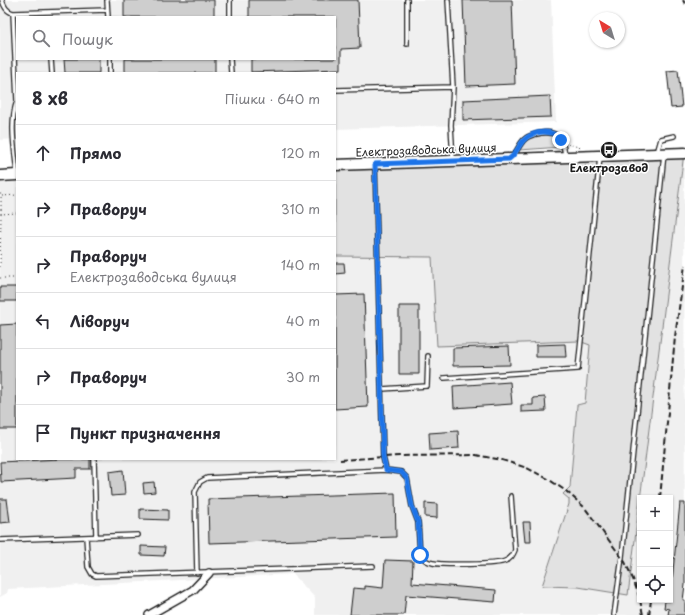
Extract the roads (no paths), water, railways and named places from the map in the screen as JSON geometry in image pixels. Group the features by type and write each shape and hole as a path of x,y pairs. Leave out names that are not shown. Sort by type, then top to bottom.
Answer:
{"main road":[{"name":"Електрозаводська вулиця","path":"336,165 685,153"},
{"path":"0,176 16,175"}],"street":[{"path":"149,615 193,590 209,573"}],"lane":[{"path":"2,0 6,9 13,13 107,10"},
{"path":"107,0 108,16"},
{"path":"230,0 230,16"},
{"path":"407,0 407,44"},
{"path":"448,0 453,87 451,125 453,161"},
{"path":"48,12 49,16"},
{"path":"13,13 16,79"},
{"path":"51,60 52,72"},
{"path":"110,60 110,72"},
{"path":"230,60 230,72"},
{"path":"336,90 453,87"},
{"path":"16,104 14,117 14,139 16,163"},
{"path":"509,159 513,157 521,143 527,138 544,132 551,133 559,137 563,142 566,158"},
{"path":"614,615 623,549 661,154 661,139 674,136"},
{"path":"444,378 578,369 600,156"},
{"path":"375,164 383,457 386,470"},
{"path":"382,389 427,386 428,356"},
{"path":"94,460 96,536"},
{"path":"197,573 195,492 200,482 207,478 386,470 401,472 407,478 412,506 418,522 420,555 423,559 434,564 498,564 509,559 515,550 511,496"},
{"path":"0,540 138,535"},
{"path":"86,537 88,567 92,574 96,576 373,566"}],"railway":[{"path":"683,0 685,4"},
{"path":"660,495 675,337 685,265"},
{"path":"340,460 399,456 476,455 502,460 527,468 566,491 585,508 625,562 637,590"},
{"path":"641,603 643,615"},
{"path":"649,615 651,603"}],"place":[{"name":"Електрозавод","path":"609,150"}]}
